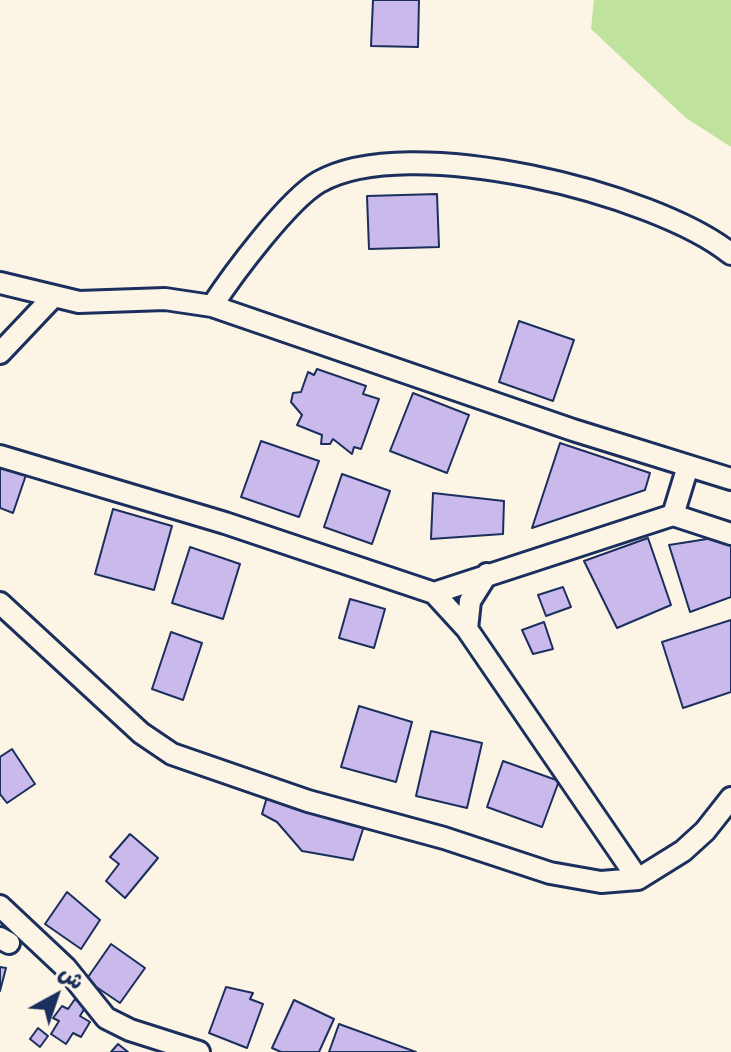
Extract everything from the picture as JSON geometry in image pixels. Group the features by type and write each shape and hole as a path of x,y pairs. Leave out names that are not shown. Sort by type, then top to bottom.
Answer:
{"street":[{"path":"212,306 286,212 317,183 336,174 390,164 428,163 495,170 595,194 654,210 708,235 731,254"},
{"path":"0,283 79,302 165,299 212,306 731,479"},
{"path":"0,353 53,297"},
{"path":"0,456 225,523 434,593 467,629 638,879"},
{"path":"673,515 688,466"},
{"path":"434,593 673,515 731,534"},
{"path":"467,629 475,587 487,574"},
{"path":"0,603 141,733 172,754 308,801 444,838 550,873 601,882 638,879 683,851 705,831 731,798"},
{"path":"0,906 66,968 106,1018 130,1030 199,1052"}],"green space":[{"path":"594,0 731,0 731,147 686,118 591,29"}],"building":[{"path":"373,0 419,0 418,47 371,46"},
{"path":"437,194 439,247 369,249 367,196"},
{"path":"519,321 574,340 553,401 499,382"},
{"path":"317,369 366,386 363,394 379,399 361,449 354,447 352,454 333,439 330,444 321,444 322,435 297,425 302,415 291,402 293,393 301,392 308,372 314,375"},
{"path":"413,393 469,415 447,473 390,451"},
{"path":"261,441 319,461 299,517 241,497"},
{"path":"560,443 650,473 645,490 532,528"},
{"path":"0,465 26,475 13,513 0,508"},
{"path":"342,474 390,491 372,544 324,527"},
{"path":"433,493 504,501 503,534 431,539"},
{"path":"113,509 172,526 154,590 95,574"},
{"path":"726,536 731,546 731,597 690,612 669,545"},
{"path":"648,538 671,605 617,628 584,561"},
{"path":"190,547 240,564 223,619 172,603"},
{"path":"563,587 571,607 546,616 538,595"},
{"path":"350,599 385,609 374,648 339,638"},
{"path":"731,620 731,692 683,708 662,642"},
{"path":"544,622 553,649 533,654 522,630"},
{"path":"171,632 202,643 183,700 152,689"},
{"path":"359,706 412,722 396,782 341,767"},
{"path":"431,731 482,743 467,808 416,796"},
{"path":"12,749 35,784 7,803 0,794 0,757"},
{"path":"503,761 559,781 542,827 487,807"},
{"path":"267,797 365,823 353,860 302,851 277,822 262,814"},
{"path":"130,834 158,858 125,898 106,881 119,864 110,857"},
{"path":"67,892 100,920 81,949 45,924"},
{"path":"111,944 145,968 120,1003 86,980"},
{"path":"0,967 6,968 0,991"},
{"path":"226,987 253,993 250,999 263,1004 247,1048 209,1033"},
{"path":"75,999 86,1006 80,1016 90,1022 81,1037 73,1033 66,1044 51,1034 59,1021 53,1018 62,1006 68,1009"},
{"path":"294,1000 334,1019 319,1052 281,1052 272,1048"},
{"path":"339,1024 416,1052 329,1052"},
{"path":"38,1028 48,1036 40,1047 30,1039"},
{"path":"118,1044 128,1052 111,1052"}]}
